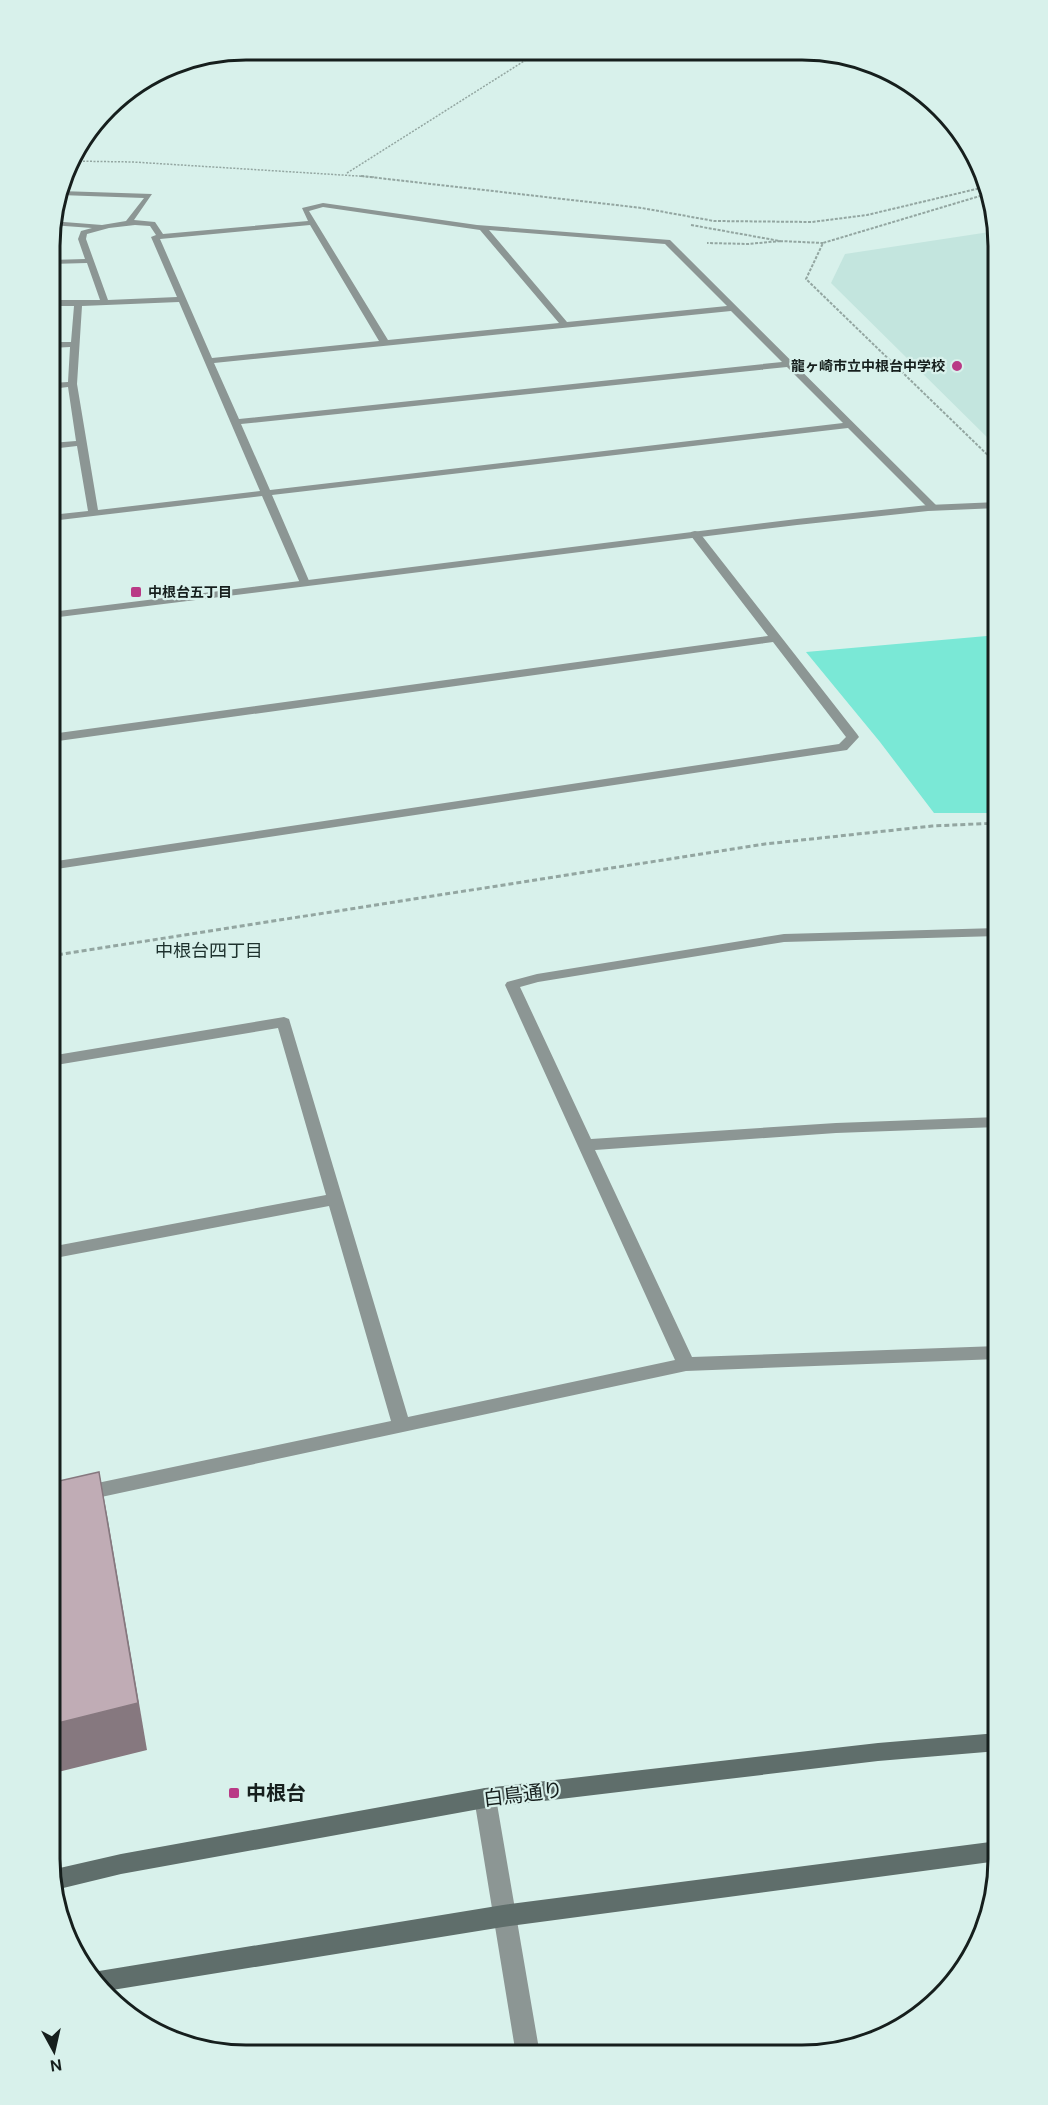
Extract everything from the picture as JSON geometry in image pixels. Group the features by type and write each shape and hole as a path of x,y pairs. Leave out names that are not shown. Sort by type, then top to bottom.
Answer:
{"main road":[{"name":"白鳥通り","path":"62,1878 121,1864 485,1798 878,1752 988,1743"},
{"path":"105,1980 503,1916 898,1862 988,1852"}],"street":[{"path":"68,193 149,196 127,224"},
{"path":"385,343 305,210 323,205 482,227 667,242 934,508"},
{"path":"305,583 155,237 312,223"},
{"path":"62,224 102,226 152,224 161,236"},
{"path":"102,226 84,233 82,239 105,303"},
{"path":"482,227 565,325"},
{"path":"60,262 90,261"},
{"path":"60,303 182,299"},
{"path":"78,304 72,384 93,513"},
{"path":"208,361 733,308"},
{"path":"60,345 75,344"},
{"path":"235,422 789,364"},
{"path":"60,385 72,384"},
{"path":"60,517 851,425"},
{"path":"60,445 82,443"},
{"path":"60,614 695,534 934,508 988,505"},
{"path":"60,865 843,747 853,737 695,534"},
{"path":"60,737 777,638"},
{"path":"686,1364 512,985 537,978 784,938 988,932"},
{"path":"60,1059 284,1022 400,1425"},
{"path":"585,1145 836,1128 988,1122"},
{"path":"60,1251 335,1200"},
{"path":"60,1499 686,1364 988,1353"},
{"path":"485,1798 526,2045"}],"path":[{"path":"346,174 526,60"},
{"path":"81,161 346,174 637,208 714,221 812,222 867,215 979,188"},
{"path":"681,223 780,241 823,243 957,206 981,197"},
{"path":"637,208 650,214"},
{"path":"667,242 748,244 780,241"},
{"path":"823,243 806,279 988,455"},
{"path":"60,954 765,844 932,826 988,823"}],"shaded area":[{"name":"龍ヶ崎市立中根台中学校","path":"987,232 988,438 831,283 845,254"}],"green space":[{"path":"988,636 988,813 934,813 880,742 806,652"}],"building":[{"path":"99,1472 138,1703 60,1722 60,1481"}],"place":[{"name":"龍ヶ崎市立中根台中学校","path":"957,366"},
{"name":"中根台五丁目","path":"136,592"},
{"name":"中根台","path":"234,1793"}],"district":[{"name":"中根台四丁目","path":"209,951"}]}
